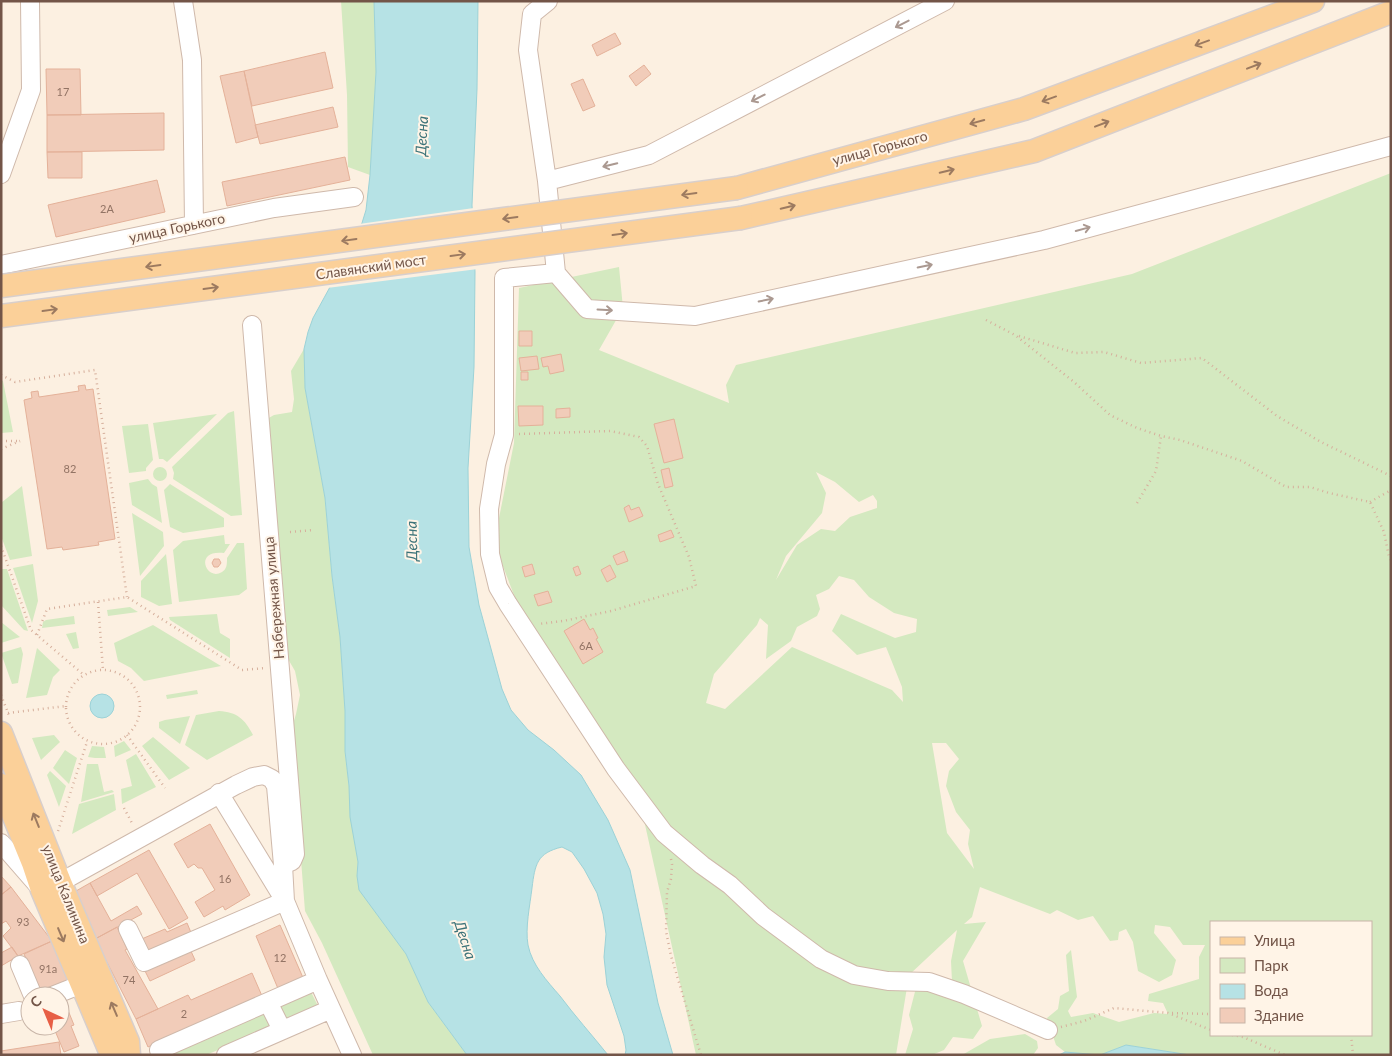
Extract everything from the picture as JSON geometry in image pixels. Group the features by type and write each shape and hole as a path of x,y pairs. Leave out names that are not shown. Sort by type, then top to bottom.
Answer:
{"main road":[{"name":"улица Горького","path":"1,286 737,188 1024,109 1313,1"},
{"name":"Славянский мост","path":"1,316 741,218 1034,151 1391,12"},
{"name":"улица Калинина","path":"5,723 51,886 82,984 109,1049 115,1055"},
{"name":"улица Калинина","path":"1,785 33,863 51,886 128,1042 129,1055"}],"street":[{"path":"1,174 31,90 30,1"},
{"path":"183,1 192,60 194,225"},
{"path":"548,1 531,8 528,50 547,181 556,273 586,309 695,316 1044,240 1391,146"},
{"path":"547,181 649,155 945,1"},
{"name":"улица Горького","path":"1,265 274,208 354,198"},
{"path":"556,273 504,278 504,435 496,464 489,509 490,554 498,587 522,626 616,769 664,833 702,865 730,885 763,916 821,959 854,976 929,982 964,994 1048,1030"},
{"name":"Набережная улица","path":"252,325 295,854 292,861 284,865"},
{"name":"Набережная улица","path":"219,793 253,776 264,775 272,779 276,786 284,865 285,901 352,1055"},
{"path":"1,843 51,886 141,838 219,793 285,901 144,962 128,929"},
{"path":"20,965 29,986"},
{"path":"159,1050 318,980"},
{"path":"70,989 82,984"},
{"path":"268,1002 282,1030"},
{"path":"226,1055 254,1049 282,1030 331,1009"},
{"path":"1,1014 19,1011"}],"path":[{"path":"986,320 1016,334 1075,353 1104,352 1141,363 1202,358 1277,416 1321,442 1391,476"},
{"path":"1016,334 1110,415 1137,428 1242,461 1286,487 1310,487 1370,502 1391,490"},
{"path":"1,376 16,382 95,370 128,597"},
{"path":"504,435 610,431 639,437 648,446 658,484 689,557 696,586 611,611 563,621 522,626"},
{"path":"1137,503 1156,471 1161,436"},
{"path":"1,441 20,441 1,448"},
{"path":"1370,502 1384,532 1388,557 1391,560"},
{"path":"290,532 314,530"},
{"path":"1,546 30,630 84,675"},
{"path":"37,635 47,610 128,597 242,670 280,667"},
{"path":"98,602 103,670"},
{"path":"103,670 116,673 128,680 136,692 139,702 139,715 134,727 127,735 114,742 101,744 86,742 75,732 67,718 66,701 70,689 84,675 103,670"},
{"path":"5,723 66,706"},
{"path":"127,735 165,788"},
{"path":"56,837 86,742"},
{"path":"664,833 672,864 671,879 667,892 666,931 671,956 701,1055"},
{"path":"1048,1030 1084,1021 1114,1008 1168,1013 1210,1014"},
{"path":"1168,1013 1210,1030"},
{"path":"1238,1036 1284,1055"},
{"path":"1351,1036 1353,1055"}],"green space":[{"path":"341,1 374,1 376,72 370,175 348,167 347,95"},
{"path":"1391,173 1391,1055 1190,1055 1126,1045 1100,1055 1065,1052 1056,1045 1047,1018 1058,1009 1060,996 1069,991 1066,955 1071,950 1077,997 1068,1011 1071,1017 1093,1013 1119,1022 1154,1013 1168,1014 1163,1003 1148,1001 1149,994 1199,979 1199,957 1205,945 1183,945 1170,927 1155,925 1154,933 1176,960 1172,975 1159,982 1138,971 1133,942 1126,929 1119,932 1118,940 1110,941 1093,916 1078,920 1057,910 1050,914 980,887 972,917 964,924 986,922 963,961 982,1026 973,1039 953,1037 944,1050 932,1055 905,1055 913,1029 909,1015 918,980 952,982 951,961 957,930 909,975 896,1055 696,1055 638,793 529,634 494,543 514,443 519,288 619,267 623,308 599,350 729,403 726,385 736,365 1132,274","holes":["816,472 835,482 859,502 873,495 877,501 877,508 850,517 835,531 821,529 797,545 776,580 786,556 822,513 826,493","839,576 854,580 869,597 894,613 917,619 916,632 895,638 841,614 832,631 857,655 886,647 902,687 903,702 892,690 792,647 725,709 706,703 714,674 757,625 760,618 768,625 766,659 791,641 797,627 817,616 820,609 816,595 829,589","932,743 946,743 959,759 949,771 946,786 956,812 970,830 968,844 974,869 947,833"]},
{"path":"304,349 305,388 325,498 340,637 345,711 345,751 351,817 358,862 357,876 359,889 406,954 428,1002 467,1055 373,1055 322,943 305,911 291,731 300,695 295,671 284,652 267,419 274,415 292,412 294,399 291,371"},
{"path":"1,380 3,381 13,432 1,433"},
{"path":"234,411 242,515 231,516 173,479 172,467 228,413"},
{"path":"217,414 167,462 159,459 153,423"},
{"path":"148,424 153,460 146,468 146,471 129,473 122,426"},
{"path":"160,467 165,469 167,474 165,479 160,481 155,479 153,474 155,469"},
{"path":"148,479 157,487 162,523 132,505 129,483"},
{"path":"170,484 224,518 224,527 183,533 170,527 164,490"},
{"path":"22,486 32,556 10,560 1,536 1,503"},
{"path":"132,513 163,532 164,546 140,576"},
{"path":"224,535 225,544 230,544 224,553 214,553 208,556 205,565 211,573 216,574 224,571 227,558 237,543 244,543 247,589 239,595 179,602 173,550 183,541"},
{"path":"166,554 172,604 159,606 141,597 141,581"},
{"path":"33,564 38,601 32,623 13,568"},
{"path":"1,569 7,569 28,631 24,630 1,605"},
{"path":"130,607 138,612 108,616 107,610"},
{"path":"217,614 220,633 230,639 230,658 170,620 169,617"},
{"path":"74,616 75,624 42,628 43,622 46,620"},
{"path":"1,622 20,637 1,643"},
{"path":"153,625 221,666 144,681 131,668 118,661 114,643"},
{"path":"76,632 79,648 73,649 66,634"},
{"path":"21,647 23,654 18,683 12,684 1,653"},
{"path":"37,648 60,670 53,677 47,695 26,698"},
{"path":"197,690 198,694 167,699 166,695"},
{"path":"219,711 240,717 253,735 207,760 185,745 196,715"},
{"path":"190,716 180,744 159,728 159,722"},
{"path":"54,735 60,742 41,760 32,738"},
{"path":"153,737 190,768 169,780 142,746"},
{"path":"124,741 131,750 115,757 114,746"},
{"path":"92,746 104,747 106,758 88,757"},
{"path":"65,750 77,758 69,784 53,768"},
{"path":"136,754 156,787 122,804 121,789 132,786 126,760"},
{"path":"87,764 98,764 104,792 112,790 114,792 81,802"},
{"path":"50,771 66,786 59,807 47,775"},
{"path":"114,794 116,810 72,834 79,804"},
{"path":"308,986 319,1008 301,1016 297,1014 284,1020 278,1005"},
{"path":"264,1008 276,1026 206,1055 163,1055"},
{"path":"1025,1034 1037,1041 1038,1048 1033,1055 962,1055 990,1039"}],"water":[{"name":"Десна","path":"374,1 478,1 477,89 472,205 475,272 474,367 468,468 469,547 479,605 502,689 511,710 528,730 554,750 581,775 608,820 630,870 658,1003 673,1055 625,1055 624,1036 607,985 604,957 606,934 603,914 597,893 572,852 562,847 554,850 542,856 536,866 528,916 528,945 533,959 541,972 608,1055 467,1055 428,1002 406,954 359,890 358,862 350,817 345,751 345,711 340,637 325,498 305,388 304,349 313,318 358,236 366,210 376,72"},
{"path":"102,694 111,697 114,706 111,715 102,718 93,715 90,706 93,697"},
{"path":"1126,1045 1190,1055 1100,1055"},
{"path":"1065,1052 1100,1055 1059,1055"}],"pier":[{"path":"474,208 478,269 327,288 359,224"}],"building":[{"path":"615,33 621,44 597,56 592,45"},
{"path":"325,52 333,88 252,106 244,71"},
{"path":"644,65 651,74 636,86 629,76"},
{"path":"46,69 80,69 81,115 47,115"},
{"path":"244,71 258,137 236,143 220,76"},
{"path":"583,79 595,106 583,111 571,84"},
{"path":"333,107 338,127 260,144 255,125"},
{"path":"164,113 164,150 47,152 47,115"},
{"path":"47,152 82,152 82,178 48,178"},
{"path":"345,157 350,180 227,206 222,182"},
{"path":"157,180 165,212 56,237 48,205"},
{"path":"519,331 532,331 532,346 519,346"},
{"path":"561,354 564,371 550,374 548,366 543,367 541,358"},
{"path":"537,356 539,369 521,371 519,358"},
{"path":"521,372 528,372 528,380 521,380"},
{"path":"85,385 86,390 93,389 115,539 98,542 99,545 63,550 62,547 47,549 24,400 32,398 31,392 38,391 39,397 79,391 78,386"},
{"path":"518,406 543,406 543,425 519,426"},
{"path":"570,408 570,417 556,418 556,409"},
{"path":"674,419 683,458 664,463 654,424"},
{"path":"669,468 673,486 665,488 661,470"},
{"path":"629,505 631,510 639,507 643,516 629,522 624,508"},
{"path":"671,530 674,537 660,542 658,535"},
{"path":"624,551 628,561 617,565 613,556"},
{"path":"214,559 219,559 221,563 218,567 214,567 212,563"},
{"path":"532,564 535,574 525,577 522,567"},
{"path":"610,565 616,577 607,582 601,570"},
{"path":"578,566 581,574 576,576 573,568"},
{"path":"548,591 552,602 538,606 534,595"},
{"path":"584,619 590,630 593,628 603,652 583,664 564,631"},
{"path":"210,824 250,895 225,910 223,906 204,917 195,902 215,890 202,868 198,868 194,864 188,868 174,844"},
{"path":"149,850 188,918 169,929 137,873 97,896 90,883"},
{"path":"1,876 11,887 1,895"},
{"path":"90,883 111,921 137,906 142,914 95,939 76,891"},
{"path":"11,887 52,941 18,956 3,936 11,928 6,921 1,924 1,895"},
{"path":"187,923 192,935 171,944 170,941 142,953 137,941 165,929 167,932"},
{"path":"280,925 304,980 279,991 256,936"},
{"path":"117,927 127,949 125,950 158,1009 136,1019 95,939"},
{"path":"52,941 71,984 66,986 39,986 24,954"},
{"path":"12,947 18,956 1,966 1,953"},
{"path":"190,949 195,960 150,981 145,971"},
{"path":"252,973 262,996 148,1047 136,1019 188,995 191,1000"},
{"path":"70,1015 74,1025 71,1026 79,1046 64,1052 57,1036 70,1036"},
{"path":"59,1042 61,1055 1,1055 1,1051"}]}
